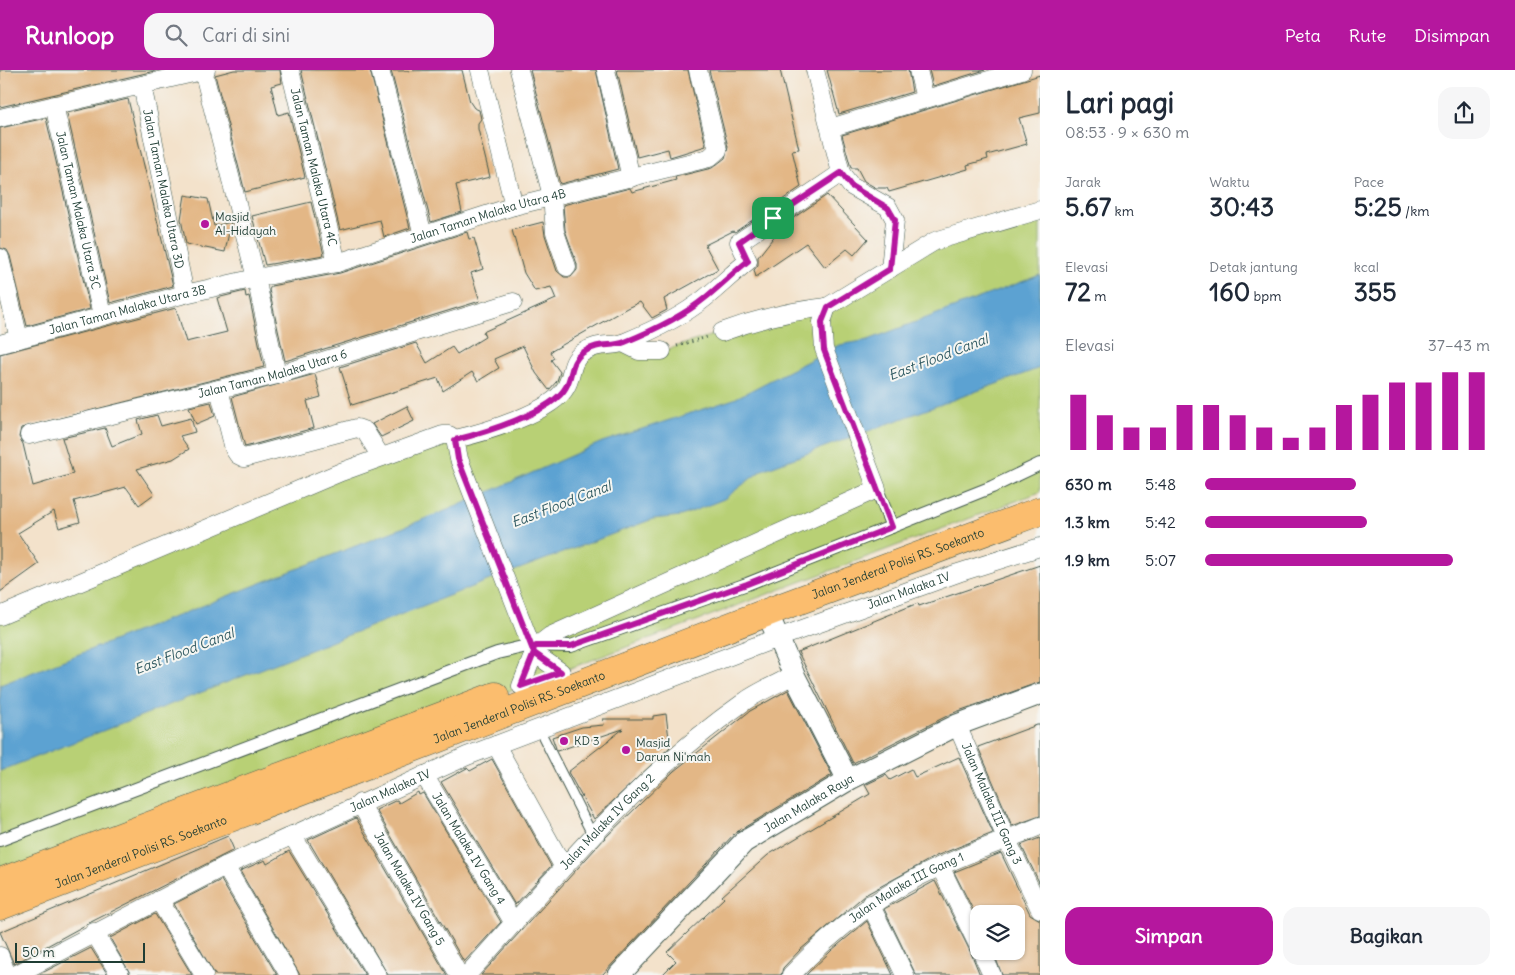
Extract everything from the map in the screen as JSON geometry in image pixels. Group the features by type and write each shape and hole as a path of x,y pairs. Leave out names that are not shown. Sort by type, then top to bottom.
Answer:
{"main road":[{"name":"Jalan Jenderal Polisi RS. Soekanto","path":"0,882 1040,492"},
{"name":"Jalan Jenderal Polisi RS. Soekanto","path":"0,906 767,612 1040,511"}],"street":[{"path":"0,118 204,70 256,278 277,375"},
{"name":"Jalan Taman Malaka Utara 4C","path":"290,70 337,263"},
{"path":"380,70 423,235"},
{"path":"480,70 514,206"},
{"path":"519,70 552,196 555,232 567,267"},
{"path":"606,70 632,178"},
{"name":"Jalan Taman Malaka Utara 4B","path":"256,278 337,263 514,206 710,158 718,150 698,70"},
{"path":"815,70 841,173 851,186 888,208 895,220 890,269"},
{"path":"918,70 925,99"},
{"path":"830,128 1012,71"},
{"name":"Jalan Taman Malaka Utara 3D","path":"142,84 185,294"},
{"name":"Jalan Taman Malaka Utara 3C","path":"54,105 102,315"},
{"path":"455,440 484,433 556,399 566,387 574,362 582,354 601,344 623,343 682,314 705,298 748,261 739,242 807,194 841,173"},
{"path":"722,332 759,318 786,311 828,307 935,241 1040,210"},
{"path":"0,258 19,339"},
{"name":"Jalan Taman Malaka Utara 3B","path":"0,344 102,315 256,278"},
{"name":"Jalan Taman Malaka Utara 6","path":"29,435 277,375 513,302"},
{"path":"828,307 822,322 824,350 892,527"},
{"path":"623,343 639,351 662,351"},
{"path":"219,389 234,449 238,455 244,458 357,428 365,431 381,457"},
{"path":"0,616 381,457 449,434 455,440 458,459 533,648 561,672"},
{"path":"0,840 497,653 533,648 571,646 747,584 992,487 1040,464"},
{"path":"521,686 533,648 550,636 877,489"},
{"name":"Jalan Malaka IV","path":"15,975 94,932 225,866 360,803 496,745 778,638 958,573 1040,548"},
{"path":"767,612 794,675 848,780"},
{"name":"Jalan Malaka IV Gang 2","path":"467,975 592,834 652,774 737,707 794,675"},
{"name":"Jalan Malaka Raya","path":"624,973 744,842 848,780 957,724 1040,694"},
{"name":"Jalan Malaka III Gang 3","path":"957,724 1007,840 1040,909"},
{"path":"496,745 563,866"},
{"name":"Jalan Malaka IV Gang 4","path":"424,775 514,923"},
{"name":"Jalan Malaka IV Gang 5","path":"360,803 459,975"},
{"name":"Jalan Malaka III Gang 1","path":"791,975 838,928 870,904 940,866 1040,826"},
{"path":"292,835 377,975"},
{"path":"225,866 289,975"},
{"path":"940,866 970,928"},
{"path":"159,900 204,975"},
{"path":"870,904 905,975"},
{"path":"94,932 120,975"},
{"path":"0,956 7,975"},
{"path":"985,960 992,975"}],"lane":[{"path":"538,729 592,834"}],"path":[{"path":"662,351 722,332"}],"green space":[{"path":"1040,210 1040,492 0,882 0,619 341,472 455,439 556,399 582,353 662,351 722,332 827,307 914,252"}],"water":[{"name":"East Flood Canal","path":"1040,275 1040,368 762,470 724,499 681,516 653,519 474,586 0,771 0,685 450,509 602,442 734,399 839,345 868,340"}],"building":[{"path":"0,70 159,70 0,107"},
{"path":"234,70 280,70 282,83 271,86 278,115 289,112 305,177 245,192 215,75"},
{"path":"301,70 370,70 410,228 384,237 380,220 340,230"},
{"path":"462,70 470,102 474,108 479,110 481,119 478,123 478,129 490,177 456,185 462,212 431,222 391,71"},
{"path":"530,70 596,70 618,169 560,184"},
{"path":"617,70 688,70 706,146 670,157 668,149 637,157"},
{"path":"709,70 780,70 799,149 792,150 801,187 735,232 733,231 705,245 718,269 664,299 667,310 652,318 640,302 550,352 554,358 551,360 560,372 557,381 549,390 536,373 523,346 494,359 499,368 478,381 472,372 443,391 438,378 352,405 340,367 416,343 427,363 452,347 457,354 485,337 483,332 556,299 551,287 535,291 524,273 512,230 543,222 545,235 557,271 564,277 571,277 577,270 577,264 565,230 563,205 630,188 632,192 676,180 675,177 712,168 725,158 728,147"},
{"path":"827,70 908,70 912,92 839,114"},
{"path":"929,70 985,70 933,86"},
{"path":"1040,75 1040,113 1019,118 1027,144 987,155 988,159 967,165 968,169 889,192 887,188 876,188 864,181 857,168 851,168 842,135"},
{"path":"128,99 173,286 110,303 67,113"},
{"path":"46,118 90,309 27,326 10,256 7,250 0,248 0,128"},
{"name":"Masjid Al-Hidayah","path":"185,195 208,199 214,226 231,222 225,252 186,244 181,219"},
{"path":"827,195 868,239 854,255 847,249 825,267 806,243 756,277 754,270 758,265 758,257 783,225"},
{"path":"311,202 324,255 265,265 252,216"},
{"path":"467,232 469,239 474,238 483,269 471,273 480,301 285,361 269,290 271,286 340,273"},
{"path":"245,291 246,297 249,296 264,367 21,428 19,437 23,444 33,486 73,474 62,438 105,428 112,446 142,434 138,420 157,415 161,426 191,418 195,432 180,436 189,449 173,459 137,469 154,494 139,505 126,487 74,501 80,522 59,528 54,511 18,533 39,564 0,592 0,354 176,308 186,342 227,332 217,298"},
{"path":"315,374 321,397 307,401 314,428 245,447 232,397"},
{"path":"211,402 215,416 196,424 189,407"},
{"path":"407,406 414,421 381,437 372,424"},
{"path":"1040,565 1040,682 953,713 853,763 798,652 918,603 919,606"},
{"path":"788,690 832,775 735,833 602,975 481,975 605,838 674,771 750,711"},
{"name":"Masjid Darun Ni'mah","path":"666,714 670,747 594,819 568,772 623,729 557,751 552,737 582,727 604,725 603,719 653,719 653,716"},
{"path":"1040,725 1040,816 1012,826 978,747"},
{"path":"959,757 993,833 936,856 865,895 800,950 783,968 781,975 662,975 676,961 667,952 724,898 722,896 768,855 870,794 865,785 886,775 890,780 911,769 915,777"},
{"path":"492,759 551,866 515,905 441,782 467,768 470,771"},
{"path":"418,792 419,795 423,793 501,922 464,962 376,810 397,800 399,803"},
{"path":"356,818 447,975 388,975 308,840"},
{"path":"228,836 234,850 89,923 14,964 0,932"},
{"path":"1040,838 1040,884 1021,845"},
{"path":"289,851 365,975 300,975 240,871 265,860 267,864"},
{"path":"1001,853 1030,914 1040,920 1040,975 1002,975 996,960 1025,960 1025,905 970,905 954,872"},
{"path":"221,880 277,975 215,975 174,904"},
{"path":"935,881 970,951 970,960 974,960 980,975 916,975 884,909"},
{"path":"155,914 192,975 131,975 110,938"},
{"path":"867,921 893,975 806,975 832,950"},
{"path":"91,948 108,975 38,975"}],"place":[{"name":"Masjid Al-Hidayah","path":"205,224"},
{"name":"KD 3","path":"564,741"},
{"name":"Masjid Darun Ni'mah","path":"626,750"}],"route":[{"path":"773,218 739,242 748,261 705,298 682,314 623,343 601,344 582,354 574,362 566,387 556,399 520,418 484,433 455,440 458,459 534,653 521,686 561,672 534,653 533,649 536,646 571,646 747,584 892,527 824,350 822,322 828,307 890,269 895,220 888,208 851,186 841,173 773,218"}]}
